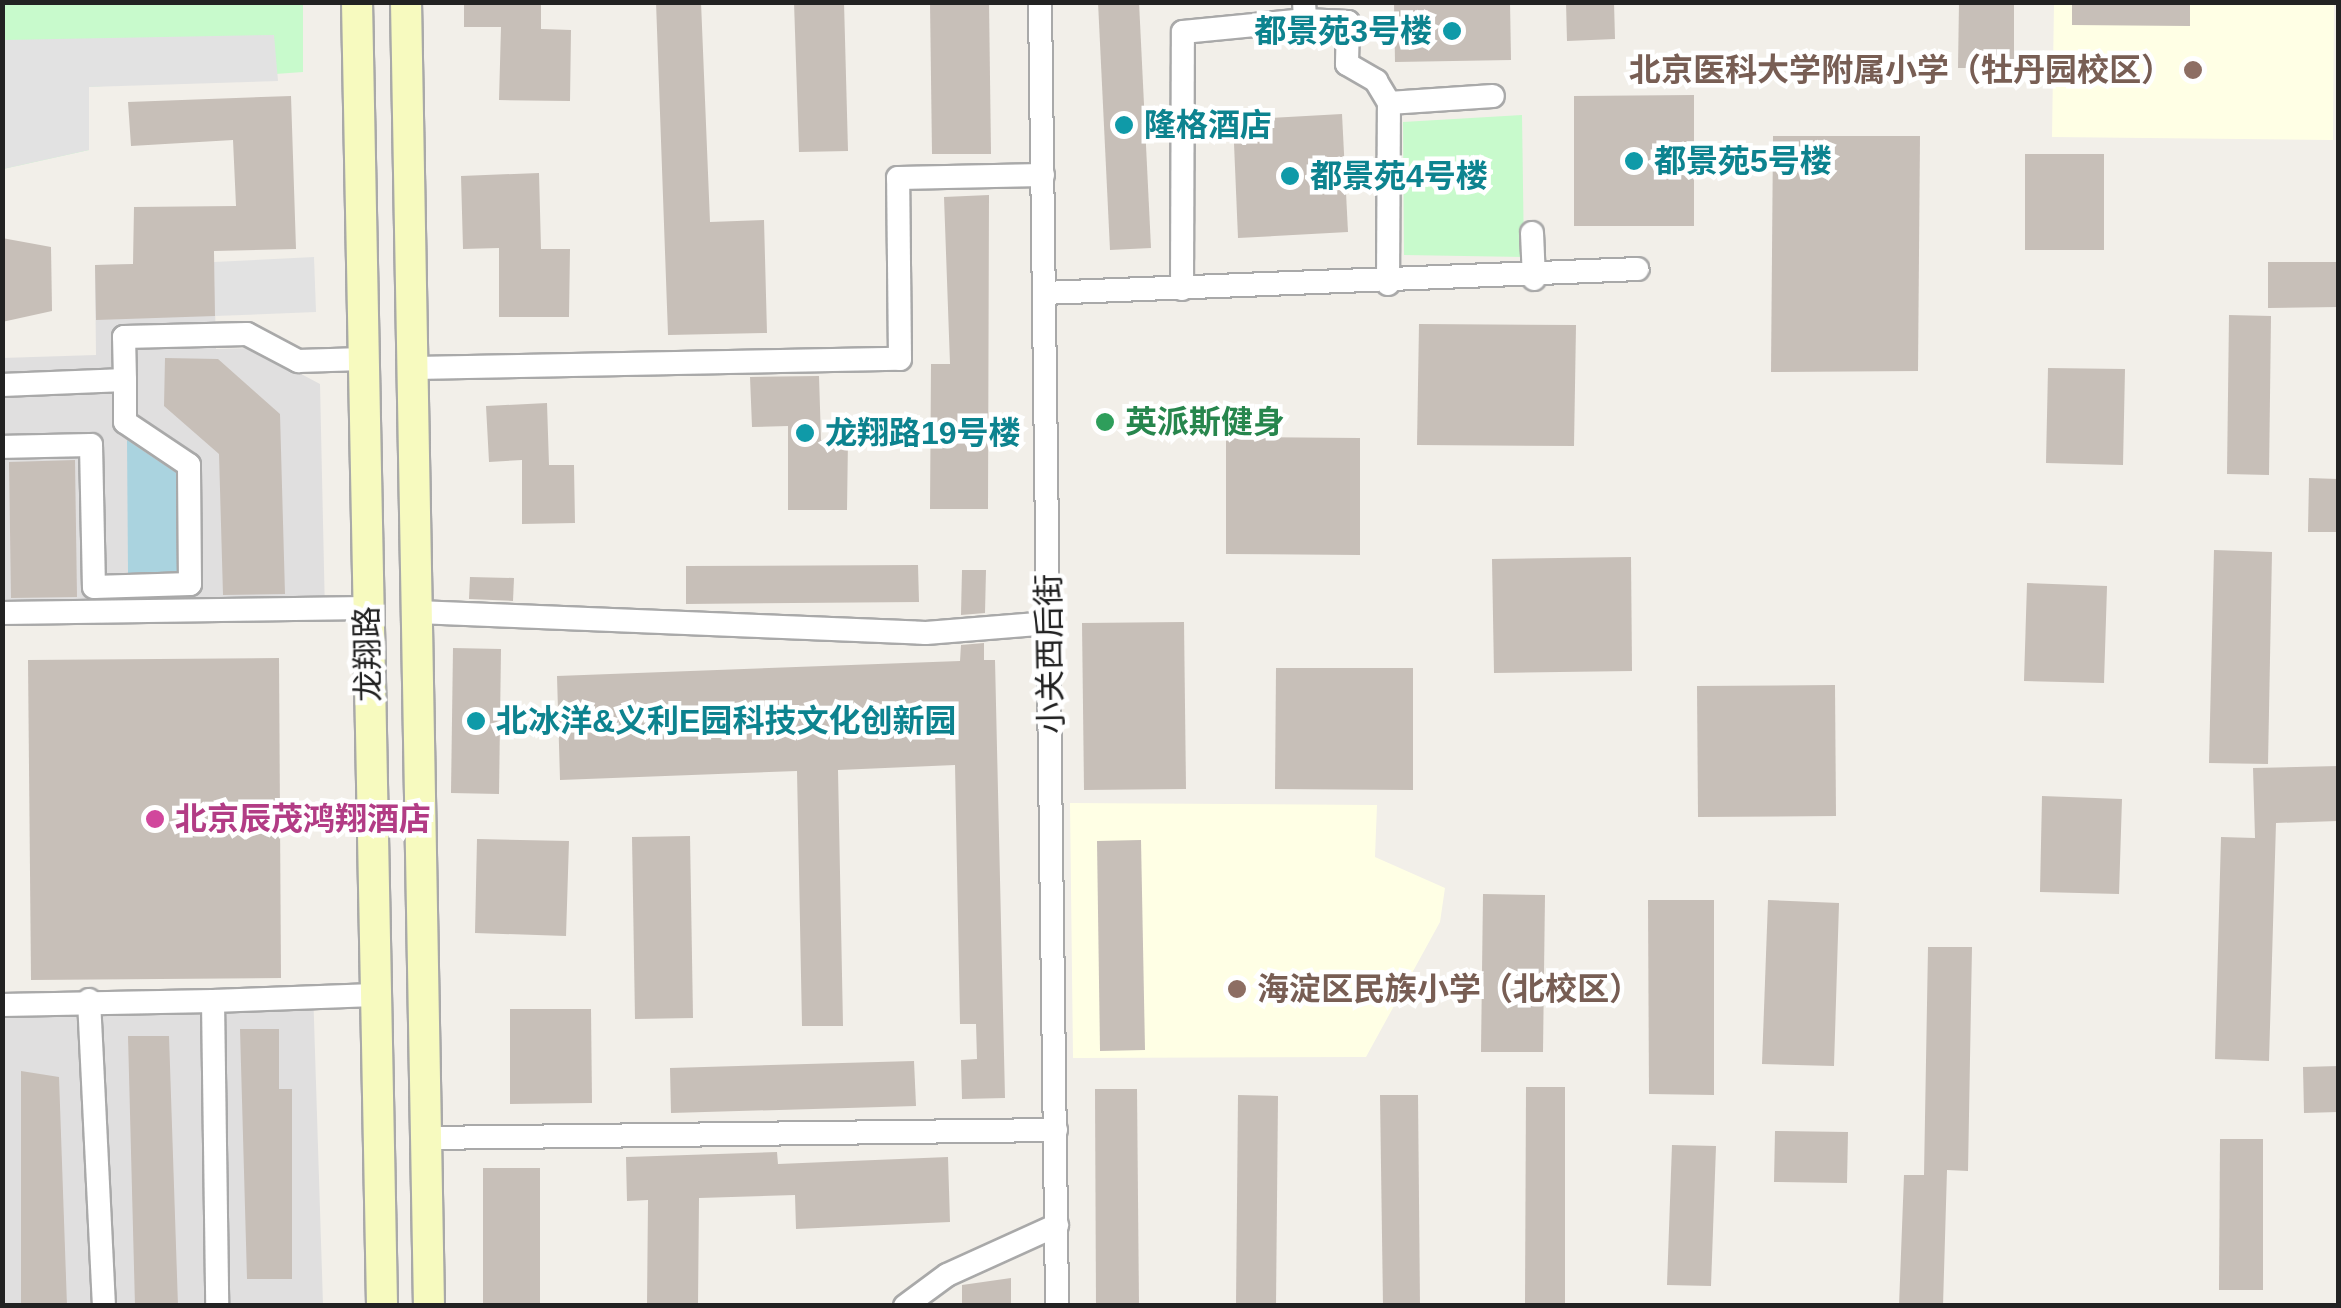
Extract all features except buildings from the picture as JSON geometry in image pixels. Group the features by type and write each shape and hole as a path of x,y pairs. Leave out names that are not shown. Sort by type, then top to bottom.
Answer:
{"street":[{"name":"龙翔路","path":"357,2 382,1306"},
{"name":"龙翔路","path":"406,2 429,1306"},
{"name":"小关西后街","path":"1040,2 1058,1306"},
{"path":"1182,289 1183,32 1305,11 1348,22 1347,64 1376,81 1389,103 1388,284"},
{"path":"1389,103 1494,96"},
{"path":"413,368 900,359 898,178 1042,175"},
{"path":"1532,233 1534,278"},
{"path":"1044,292 1388,284 1638,269"},
{"path":"2,447 92,444 94,587 190,584 189,465 125,422 119,390 124,337 247,334 298,360 363,359"},
{"path":"2,385 119,390"},
{"path":"2,614 205,601 367,608"},
{"path":"418,612 926,633 1050,623"},
{"path":"2,1004 374,995"},
{"path":"89,1000 104,1306"},
{"path":"214,1000 218,1306"},
{"path":"426,1138 1056,1130"},
{"path":"904,1306 948,1275 1057,1225"}],"shaded area":[{"name":"北京医科大学附属小学（牡丹园校区）","path":"2054,3 2334,3 2333,140 2052,137"},
{"path":"274,35 278,81 89,87 89,150 3,169 3,40"},
{"path":"314,257 316,312 215,316 214,262"},
{"path":"214,262 216,349 252,348 320,384 325,614 3,622 2,358 96,355 95,265"},
{"name":"海淀区民族小学（北校区）","path":"1070,803 1377,805 1375,857 1445,888 1440,922 1366,1057 1073,1058"},
{"path":"313,989 323,1305 3,1305 2,1003"}],"green space":[{"path":"2,3 303,3 303,72 89,87 89,150 3,169"},
{"path":"1522,115 1524,257 1404,255 1403,122"}],"water":[{"path":"127,440 178,474 177,572 128,573"}],"place":[{"name":"都景苑3号楼","path":"1452,31"},
{"name":"北京医科大学附属小学（牡丹园校区）","path":"2193,70"},
{"name":"隆格酒店","path":"1124,125"},
{"name":"都景苑5号楼","path":"1634,161"},
{"name":"都景苑4号楼","path":"1290,176"},
{"name":"英派斯健身","path":"1105,422"},
{"name":"龙翔路19号楼","path":"805,433"},
{"name":"北冰洋&义利E园科技文化创新园","path":"476,721"},
{"name":"北京辰茂鸿翔酒店","path":"155,819"},
{"name":"海淀区民族小学（北校区）","path":"1237,989"}]}
